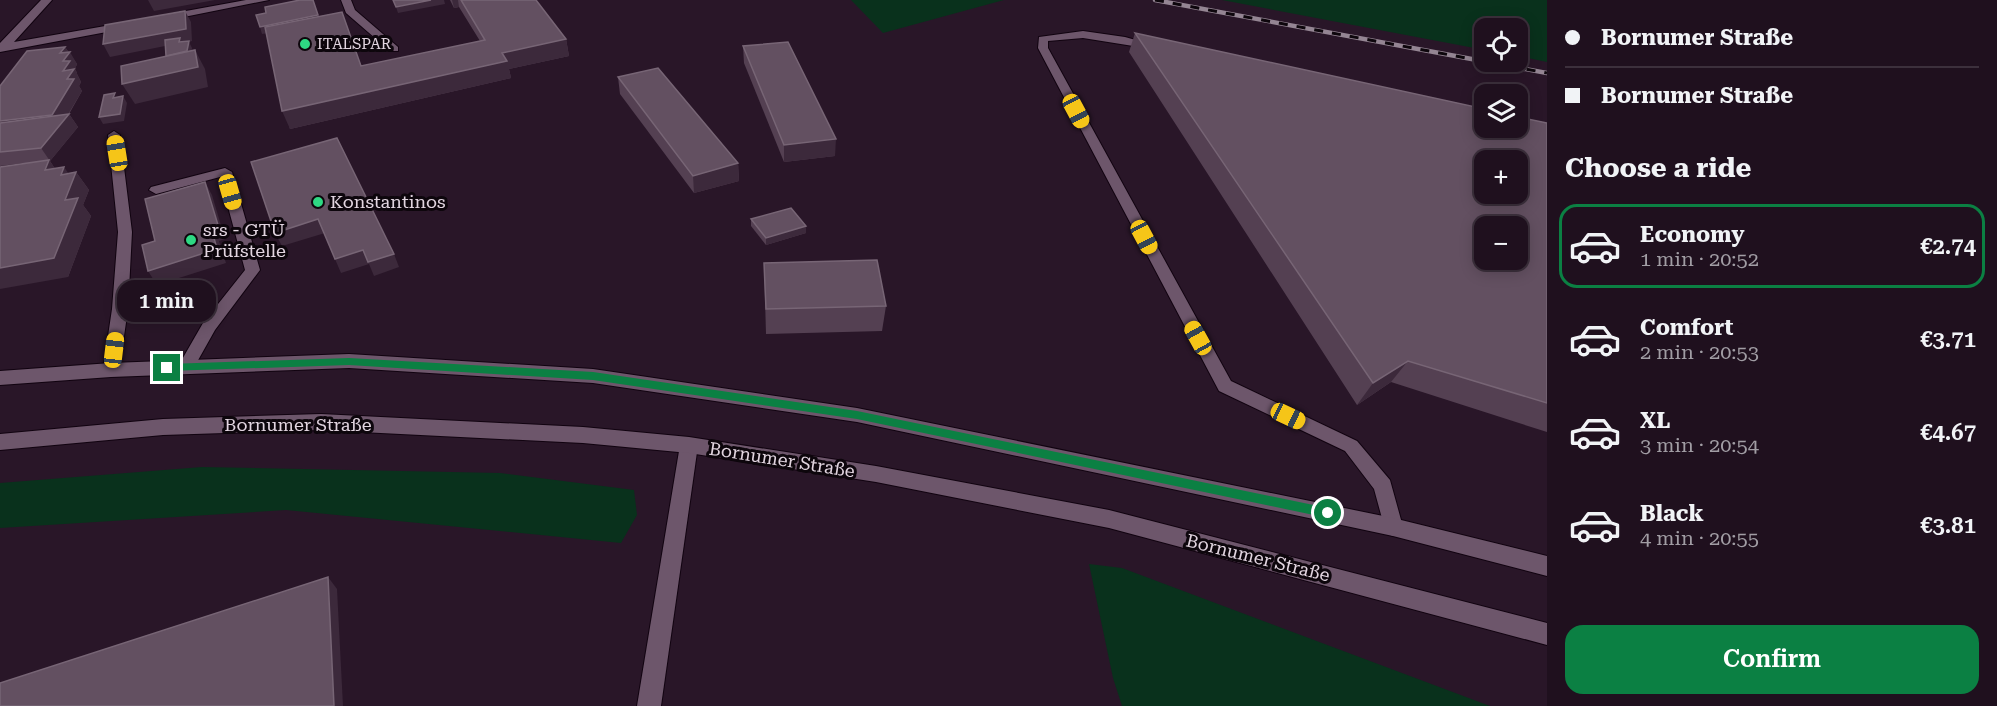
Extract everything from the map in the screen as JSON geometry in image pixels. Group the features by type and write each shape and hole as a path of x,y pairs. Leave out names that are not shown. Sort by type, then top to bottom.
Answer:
{"main road":[{"path":"1,49 47,0"},
{"path":"1,49 264,0"},
{"path":"0,378 111,370 349,361 593,376 857,415 1394,527 1547,566"},
{"name":"Bornumer Straße","path":"0,442 163,427 321,422 583,435 689,445 876,474 1109,519 1547,634"}],"lane":[{"path":"346,0 350,11 394,49"},
{"path":"1165,49 1087,35 1056,35 1042,39 1043,48 1225,386 1351,446 1383,486 1394,527"},
{"path":"111,370 120,309 125,232 114,135"},
{"path":"156,190 225,172 253,270 209,327 186,367"},
{"path":"649,706 689,445"}],"green space":[{"path":"851,0 1004,0 883,33"},
{"path":"1222,0 1547,0 1547,62 1528,58 1528,18 1474,18 1474,48"},
{"path":"202,467 500,473 634,490 637,515 621,543 286,510 0,528 0,483"},
{"path":"1089,564 1122,568 1490,706 1122,706 1113,678"}],"building":[{"path":"300,0 313,0 318,15 260,27 256,15 266,13 265,7"},
{"path":"393,0 431,0 396,7"},
{"path":"461,0 536,0 566,39 502,53 507,61 282,111 265,27 342,12 361,66 485,40"},
{"path":"185,11 186,29 103,44 105,25"},
{"path":"1135,33 1474,107 1474,138 1528,138 1528,119 1547,123 1547,403 1408,361 1373,383"},
{"path":"180,38 179,42 189,41 187,51 166,56 165,40"},
{"path":"788,42 836,139 784,145 743,46"},
{"path":"65,47 60,53 70,52 63,61 70,61 63,71 74,69 67,79 74,79 52,115 0,121 0,86 27,51"},
{"path":"195,50 198,67 122,84 121,66"},
{"path":"658,68 738,163 693,176 618,77"},
{"path":"115,93 113,98 123,96 120,114 99,117 104,95"},
{"path":"69,114 41,148 0,152 0,123"},
{"path":"337,138 394,254 368,262 363,250 335,259 318,219 275,233 251,162"},
{"path":"49,160 45,170 64,167 61,175 76,172 65,200 78,198 54,258 0,268 0,167"},
{"name":"srs - GTÜ Prüfstelle","path":"205,182 218,225 211,227 217,249 148,271 142,245 155,241 145,199"},
{"path":"791,208 806,226 766,238 751,219"},
{"path":"877,260 886,306 766,309 764,263"},
{"path":"328,577 334,706 0,706 0,683"}],"railway":[{"path":"1155,0 1547,73"}],"place":[{"name":"ITALSPAR","path":"305,44"},
{"name":"Konstantinos","path":"318,202"},
{"name":"srs - GTÜ Prüfstelle","path":"191,240"}],"route":[{"path":"167,368 349,361 593,376 857,415 1328,513"}]}
